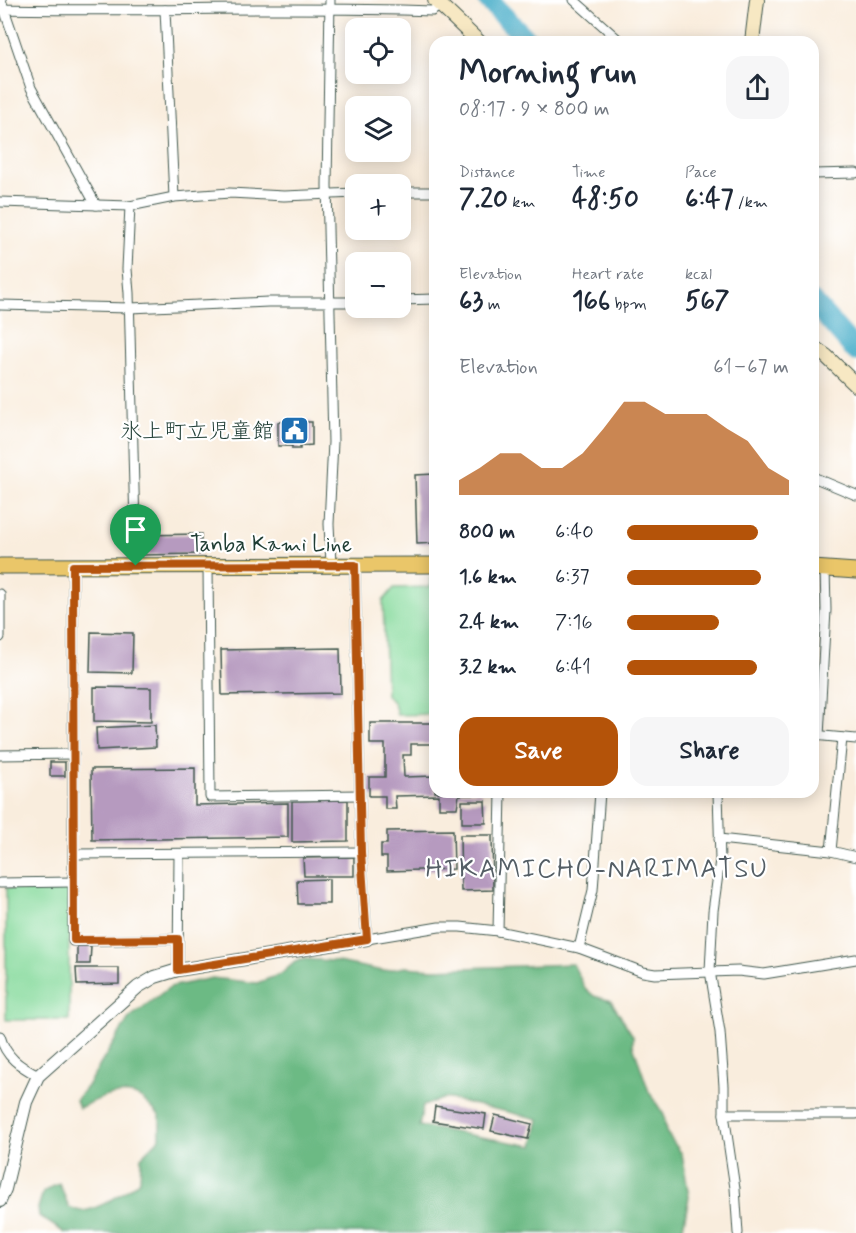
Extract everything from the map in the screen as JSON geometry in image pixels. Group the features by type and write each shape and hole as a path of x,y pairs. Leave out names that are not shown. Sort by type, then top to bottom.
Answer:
{"main road":[{"path":"753,36 757,0"},
{"path":"438,3 473,36"},
{"path":"819,351 856,385"},
{"name":"Tanba Kami Line","path":"0,566 429,565"},
{"path":"819,568 856,571"}],"street":[{"path":"1,0 31,88 96,205"},
{"path":"138,0 139,10"},
{"path":"574,0 614,36"},
{"path":"3,9 165,10 330,4 432,11 438,3"},
{"path":"330,4 327,194 333,442 329,524 331,564"},
{"path":"165,10 174,197"},
{"path":"819,174 856,173"},
{"path":"411,192 429,192"},
{"path":"0,202 130,206 174,197 230,193 284,196 345,193"},
{"path":"130,206 127,269 130,308 136,566"},
{"path":"411,300 429,299"},
{"path":"0,305 130,308 268,302 345,302"},
{"path":"819,479 856,495"},
{"path":"208,565 210,797 360,795"},
{"path":"355,565 361,852 367,939"},
{"path":"73,566 74,940 178,939"},
{"path":"819,568 826,610 819,698"},
{"path":"0,594 0,637"},
{"path":"819,736 856,739"},
{"path":"831,851 842,738"},
{"path":"0,755 74,754"},
{"path":"498,931 501,798"},
{"path":"579,948 593,890 600,798"},
{"path":"718,798 720,861 713,911 710,972 720,1032 724,1114 735,1188 738,1233"},
{"path":"719,839 831,851 856,857"},
{"path":"74,854 361,852"},
{"path":"178,970 179,854"},
{"path":"0,883 73,882"},
{"path":"0,1201 26,1102 38,1076 138,987 155,977 178,970 439,927 498,931 579,948 643,972 655,974 738,971 764,974 856,959"},
{"path":"0,1036 4,1049 15,1063 38,1076"},
{"path":"724,1114 856,1114"}],"green space":[{"path":"429,587 429,714 397,715 394,703 386,695 383,601 394,588"},
{"path":"6,888 69,888 69,1020 6,1020"},
{"path":"304,959 333,961 383,971 405,967 434,969 573,964 585,988 594,996 611,1001 633,1036 633,1045 649,1092 664,1115 666,1132 682,1154 689,1197 682,1233 65,1233 39,1216 38,1208 43,1192 59,1183 69,1207 79,1211 90,1210 121,1194 140,1180 141,1157 160,1138 160,1116 145,1101 135,1095 110,1095 79,1108 76,1100 129,1018 170,987 212,978 257,983 281,974 295,962","holes":["445,1098 539,1119 533,1146 419,1126 423,1106"]}],"building":[{"path":"278,422 312,422 312,445 300,446 300,449 292,449 292,446 278,446"},
{"path":"429,474 429,543 417,544 415,475"},
{"path":"201,534 201,554 141,555 141,535"},
{"path":"91,632 133,633 132,673 90,672"},
{"path":"340,648 341,693 222,695 221,650"},
{"path":"94,687 151,688 151,722 94,721"},
{"path":"370,723 429,723 429,744 411,744 411,755 403,755 404,777 429,776 429,795 395,796 396,809 385,809 385,796 369,796 369,777 385,777 385,744 370,744"},
{"path":"155,725 156,747 97,750 96,728"},
{"path":"50,762 65,762 65,776 50,776"},
{"path":"195,768 195,805 288,803 288,837 92,840 91,769"},
{"path":"439,798 459,798 457,808 439,808"},
{"path":"348,800 348,841 292,842 292,801"},
{"path":"462,801 485,801 486,823 462,823"},
{"path":"453,830 454,869 387,871 387,857 381,857 381,844 387,844 387,831"},
{"path":"460,835 492,835 493,890 461,891"},
{"path":"354,857 354,876 304,876 303,858"},
{"path":"329,879 329,904 298,904 297,880"},
{"path":"77,946 91,946 90,964 77,964"},
{"path":"76,968 119,968 119,984 77,985"},
{"path":"435,1106 486,1114 484,1129 433,1121"},
{"path":"495,1115 532,1124 528,1139 491,1131"}],"waterway":[{"path":"488,0 523,36"},
{"path":"819,309 856,351"}],"place":[{"name":"氷上町立児童館","path":"295,430"}],"district":[{"name":"HIKAMICHO-NARIMATSU","path":"597,868"}],"route":[{"path":"355,565 361,852 367,939 178,970 178,939 74,940 73,566 136,566 355,565"}]}
